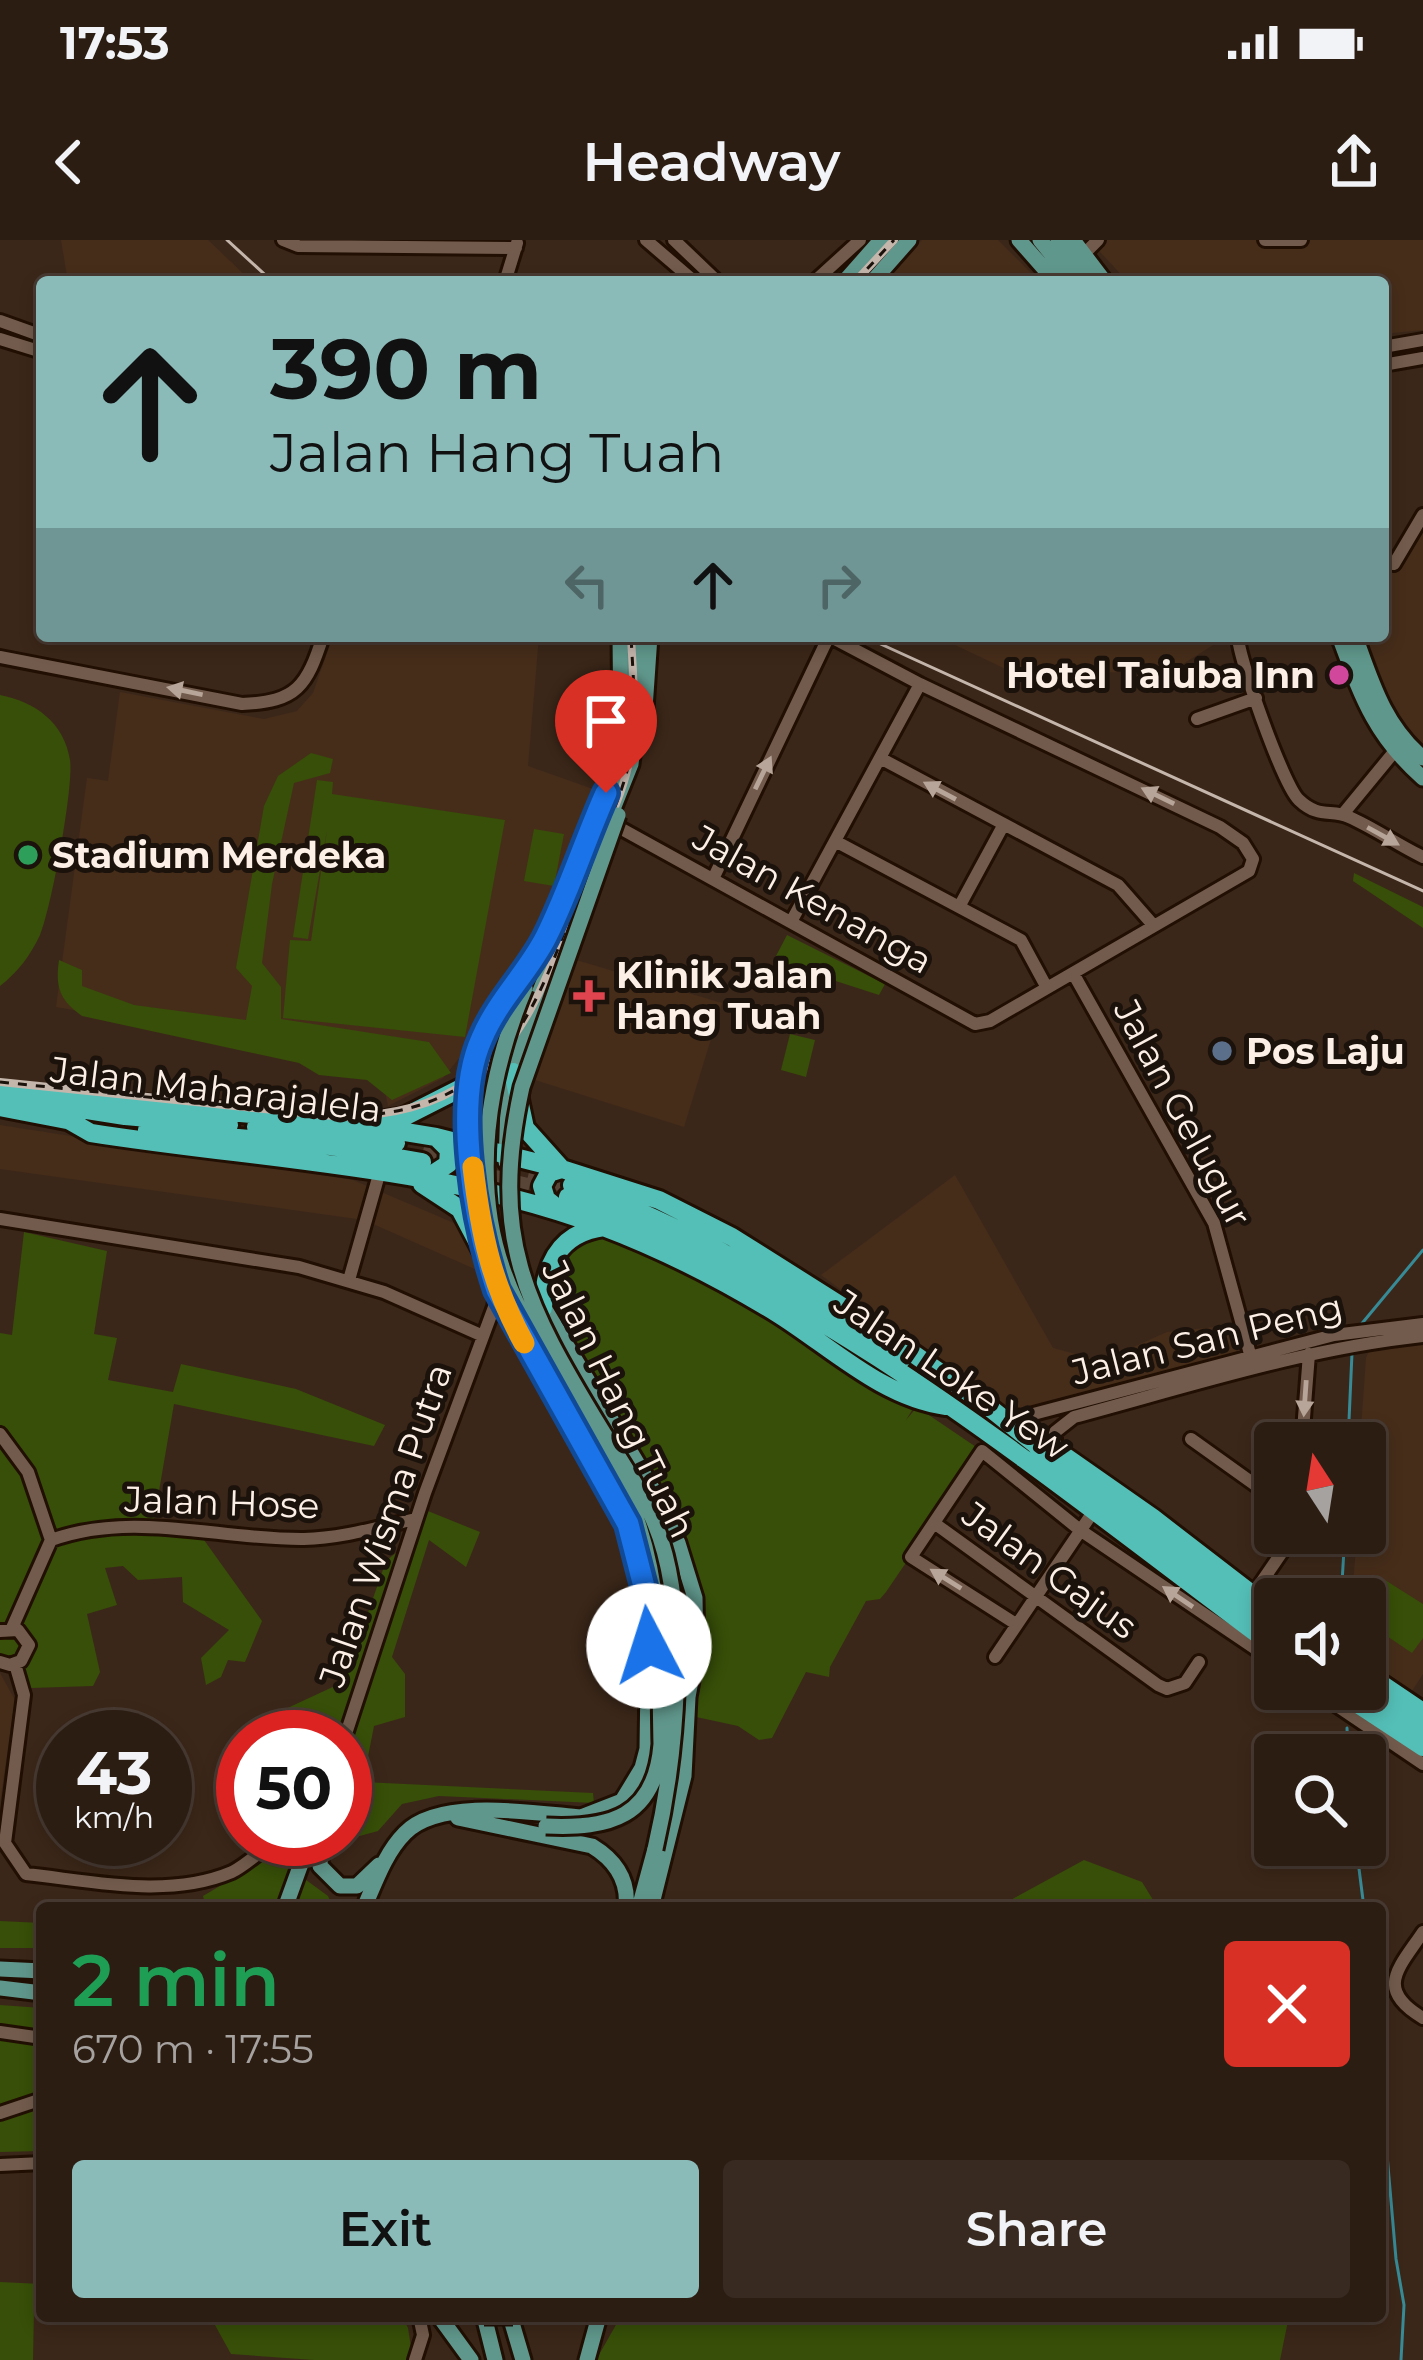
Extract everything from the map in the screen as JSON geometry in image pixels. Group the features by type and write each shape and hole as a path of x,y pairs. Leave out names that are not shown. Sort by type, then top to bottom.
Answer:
{"highway":[{"path":"513,1072 525,1128 566,1191"},
{"path":"0,1092 31,1091 350,1123 404,1117 469,1084"},
{"name":"Jalan Maharajalela","path":"0,1092 53,1106 125,1116 325,1133 423,1160"},
{"name":"Jalan Maharajalela","path":"0,1107 70,1121 330,1146 423,1160"},
{"path":"70,1121 91,1133 380,1171 470,1144 505,1154 566,1191 604,1227 704,1269 873,1378 921,1403 946,1406"},
{"path":"350,1123 476,1190 512,1198 566,1191 659,1200 716,1228 854,1313 1054,1458 1154,1518 1252,1596"},
{"path":"423,1160 460,1209 487,1260"},
{"name":"Jalan Loke Yew","path":"566,1191 721,1264 946,1406 1254,1631"},
{"name":"Jalan Loke Yew","path":"566,1191 627,1204 732,1254 1054,1458 1254,1612"},
{"path":"543,1309 544,1280 551,1260 576,1234 604,1227"},
{"path":"986,1405 1006,1414 1054,1458"},
{"path":"1386,1687 1423,1712"},
{"path":"1386,1704 1423,1729"},
{"path":"1367,1710 1423,1747"}],"main road":[{"path":"849,276 881,240"},
{"path":"877,276 909,240"},
{"path":"1016,240 1050,276"},
{"path":"1040,240 1069,276"},
{"path":"1058,240 1089,276"},
{"path":"1079,247 1101,276"},
{"path":"1079,247 1111,276"},
{"name":"Jalan Hang Tuah","path":"617,642 622,708 618,749 584,864 520,1041 509,1095 505,1154 519,1243 543,1309 651,1486 685,1559 695,1598 696,1653 683,1776 653,1902"},
{"name":"Jalan Hang Tuah","path":"474,1812 582,1828 620,1819 648,1788 660,1760 659,1605 634,1512 519,1310 493,1232 486,1172 487,1137 506,1035 544,941 608,822 631,764 636,724 635,642"},
{"name":"Jalan Hang Tuah","path":"641,1902 671,1770 674,1731 673,1593 666,1556 639,1493 530,1304 514,1249 508,1202 511,1133 521,1087 638,760 650,642"},
{"path":"1341,642 1370,716 1394,752 1423,778"},
{"path":"1357,642 1381,706 1398,733 1423,758"},
{"name":"Jalan Hang Tuah","path":"474,1812 581,1817 622,1801 642,1768 649,1702 650,1610 628,1524 497,1290 487,1260 476,1190 469,1084 483,1033 544,941"},
{"path":"469,1084 481,1115 488,1118 502,1112 509,1095"},
{"path":"649,1702 663,1692 688,1697"},
{"path":"320,1866 345,1889 357,1886 416,1824 444,1814 474,1812"},
{"path":"444,1814 592,1846 620,1872 627,1902"},
{"path":"367,1902 387,1858"},
{"path":"286,1902 299,1866"},
{"path":"359,1902 373,1887"},
{"path":"0,1969 36,1970"},
{"path":"2,1989 36,1994"},
{"path":"444,2322 471,2360"},
{"path":"486,2322 495,2360"},
{"path":"514,2322 523,2360"},
{"path":"586,2360 597,2322"}],"street":[{"path":"283,240 298,246 520,243 507,276"},
{"path":"646,240 687,276"},
{"path":"674,240 712,276"},
{"path":"821,276 860,240"},
{"path":"1079,247 1098,240"},
{"path":"1265,240 1301,240"},
{"path":"0,322 36,334"},
{"path":"0,338 36,350"},
{"path":"1389,346 1423,340"},
{"path":"1389,364 1423,358"},
{"path":"1394,564 1423,515"},
{"path":"0,656 242,704 266,703 297,690 311,673 321,642"},
{"path":"713,879 827,642"},
{"path":"835,841 1022,940 1047,988 1249,872 1253,860 1244,843 1220,826 841,642"},
{"path":"1239,642 1288,784 1298,799 1325,815 1343,814 1423,857"},
{"path":"791,922 920,684"},
{"path":"1197,719 1256,698"},
{"path":"1343,814 1394,752"},
{"path":"880,758 1118,885 1154,926"},
{"name":"Jalan Kenanga","path":"608,822 975,1024 990,1021 1047,988"},
{"path":"959,907 1004,824"},
{"name":"Jalan Gelugur","path":"1073,973 1214,1223 1250,1354"},
{"path":"350,1280 380,1171"},
{"path":"0,1219 262,1259 350,1280 483,1334"},
{"name":"Jalan Wisma Putra","path":"354,1710 497,1290"},
{"name":"Jalan Wisma Putra","path":"483,1334 511,1317"},
{"name":"Jalan San Peng","path":"1054,1458 1055,1432 1071,1410 1250,1354 1423,1324"},
{"name":"Jalan San Peng","path":"1364,1336 1423,1336"},
{"name":"Jalan San Peng","path":"1006,1414 1022,1417 1071,1410 1309,1354 1347,1339"},
{"path":"1230,1372 1250,1354 1271,1363"},
{"path":"1304,1422 1309,1354"},
{"path":"0,1434 28,1472 51,1540 6,1629 23,1633 29,1645 26,1657 8,1663 24,1696 5,1843 26,1874 149,1886 194,1884 240,1866"},
{"path":"1195,1441 1254,1484"},
{"name":"Jalan Gajus","path":"1080,1530 982,1451 934,1523 1167,1689 1185,1683 1199,1662"},
{"path":"994,1657 1093,1512"},
{"name":"Jalan Hose","path":"51,1540 84,1528 142,1526 330,1538 416,1519"},
{"path":"934,1523 910,1557 1016,1624"},
{"path":"1080,1530 1254,1648"},
{"path":"1252,1596 1281,1554"},
{"path":"1343,1710 1423,1764"},
{"path":"1423,1932 1393,1980 1402,2006 1423,2018"},
{"path":"0,2032 36,2037"},
{"path":"0,2113 36,2100"},
{"path":"0,2165 36,2163"},
{"path":"415,2360 423,2336 420,2322"}],"shaded area":[{"path":"61,240 208,240 246,276 67,276"},
{"path":"922,240 998,240 1034,276 890,276"},
{"path":"1089,240 1423,240 1423,330 1389,333 1389,276 1122,276"},
{"path":"1423,521 1423,744 1398,721 1368,642 1389,642 1389,540 1396,564"},
{"path":"331,642 538,642 528,766 593,789 538,932 460,1057 443,1078 388,1106 381,1071 248,1040 56,1007 87,778 108,781 120,692 264,719 297,711 313,693"},
{"path":"949,642 1218,642 1173,670 1039,675 1010,671"},
{"path":"576,960 722,1003 684,1127 532,1079"},
{"path":"0,1125 353,1180 461,1226 481,1254 477,1270 364,1220 0,1169"},
{"path":"955,1175 1053,1348 1102,1361 1167,1332 1224,1326 1237,1330 1240,1343 1234,1355 1019,1411 1000,1407 821,1275"},
{"path":"1423,1344 1423,1674 1410,1694 1386,1678 1386,1578 1354,1578 1355,1554 1386,1554 1386,1422 1361,1422 1370,1349"},
{"path":"0,1673 15,1700 0,1802"}],"green space":[{"name":"Stadium Merdeka","path":"0,695 36,709 54,725 67,747 70,774 45,921 28,957 0,986"},
{"path":"311,753 333,759 330,773 294,783 272,884 262,963 281,987 281,1019 429,1042 451,1073 392,1100 367,1080 319,1075 299,1063 82,1016 64,999 59,986 59,960 82,970 82,986 134,1005 246,1020 252,986 236,968 264,806 278,776"},
{"path":"317,780 333,782 332,794 505,820 465,1037 283,1018 290,940 311,941 327,830 308,939 293,937"},
{"path":"534,829 564,834 554,886 524,881"},
{"path":"1354,873 1423,907 1423,928 1353,881"},
{"path":"787,935 885,984 879,995 780,963 776,956"},
{"path":"790,1034 815,1040 806,1077 781,1070"},
{"path":"604,1227 686,1265 914,1407 906,1420 917,1407 982,1451 886,1592 880,1599 866,1601 829,1677 806,1672 772,1738 759,1740 738,1726 687,1715 695,1598 678,1543 548,1304 556,1253"},
{"path":"24,1232 107,1251 94,1334 117,1338 108,1380 173,1392 181,1364 296,1389 385,1425 374,1446 174,1404 154,1520 194,1526 262,1621 245,1662 228,1660 221,1677 206,1685 201,1658 229,1630 183,1602 182,1577 138,1580 123,1566 105,1568 117,1605 87,1614 100,1672 93,1686 31,1688 12,1658 0,1653 0,1333 12,1335"},
{"path":"413,1505 480,1532 466,1567 429,1540 392,1657 405,1674 405,1717 374,1726 372,1736 372,1710 283,1710 337,1685 349,1667 386,1561 397,1552"},
{"path":"1386,1581 1423,1604 1423,1638 1412,1653 1386,1635"},
{"path":"372,1782 593,1793 594,1803 439,1796 402,1804 372,1833"},
{"path":"1084,1860 1142,1882 1154,1902 1007,1902"},
{"path":"253,1866 287,1866 330,1902 204,1902 203,1896"},
{"path":"0,1921 36,1923 36,1948 0,1948"},
{"path":"0,2005 36,2008 36,2151 0,2152"},
{"path":"0,2282 36,2284 33,2360 0,2360"},
{"path":"213,2322 405,2322 413,2360 314,2360 231,2354"},
{"path":"618,2322 1288,2322 1280,2360 596,2360"}],"waterway":[{"path":"1359,1327 1423,1250"},
{"path":"1349,1422 1352,1353"},
{"path":"1342,1578 1344,1554"},
{"path":"1347,1728 1347,1734"},
{"path":"1359,1866 1363,1902"},
{"path":"1386,2143 1404,2305 1401,2360"}],"tunnel":[{"path":"424,1147 572,1185"},
{"path":"433,1164 568,1197"}],"tram line":[{"path":"227,240 266,276"},
{"path":"876,642 1423,891"}],"railway":[{"path":"861,276 894,240"},
{"path":"0,1082 343,1117 410,1108 472,1079 494,1060 529,1012 621,792 633,732 631,642"}],"slow traffic":[{"path":"473,1167 487,1260 524,1343"}],"place":[{"name":"Hotel Taiuba Inn","path":"1339,675"},
{"name":"Stadium Merdeka","path":"28,855"},
{"name":"Klinik Jalan Hang Tuah","path":"589,996"},
{"name":"Pos Laju","path":"1222,1051"}],"route":[{"path":"606,793 544,941 483,1033 469,1084 470,1144 487,1260 497,1290 628,1524 650,1610 649,1646"}]}
